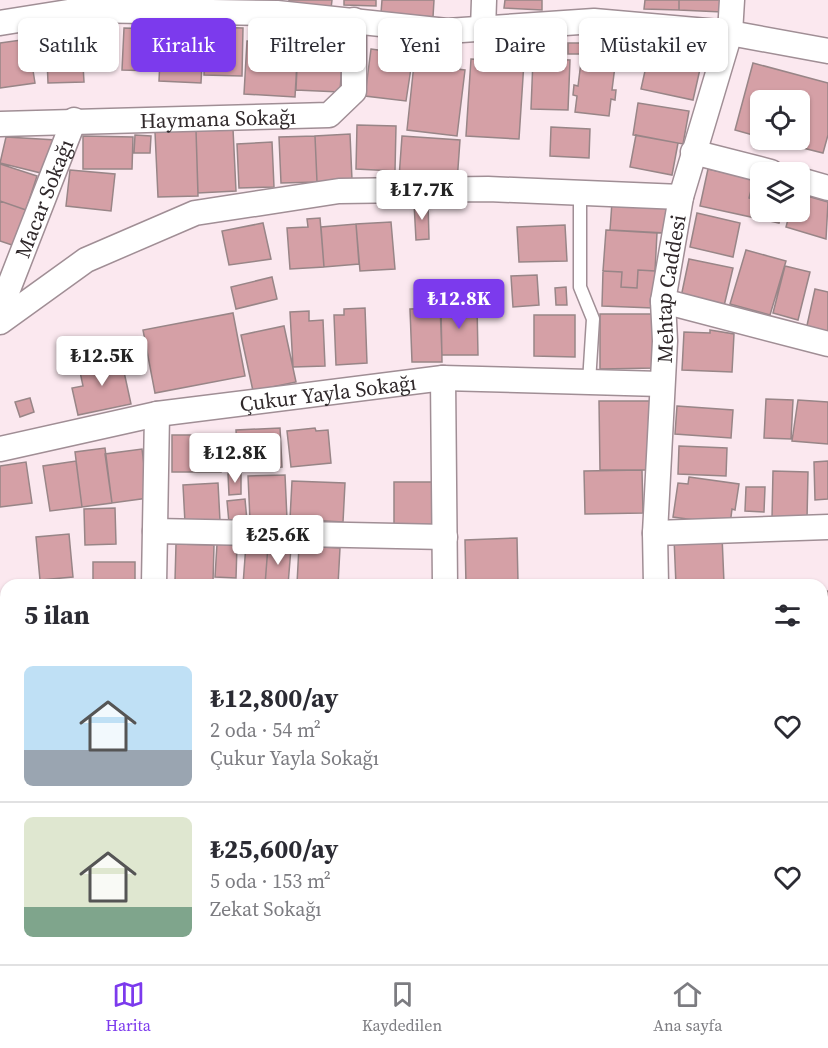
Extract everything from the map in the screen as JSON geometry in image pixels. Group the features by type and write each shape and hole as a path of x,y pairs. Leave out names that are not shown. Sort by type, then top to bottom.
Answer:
{"street":[{"path":"483,18 484,0"},
{"name":"Mehtap Caddesi","path":"656,579 655,533 665,340 663,301 681,197 730,33 732,0"},
{"path":"0,23 81,5 278,7 342,18"},
{"path":"366,21 447,31 474,30"},
{"path":"567,23 594,21 730,33 828,51"},
{"name":"Haymana Sokağı","path":"0,124 74,120 328,115 354,91 354,72"},
{"name":"Macar Sokağı","path":"0,310 74,120"},
{"path":"693,152 750,167"},
{"path":"810,183 828,188"},
{"path":"0,322 86,260 195,213 339,191 488,189 681,197"},
{"path":"663,301 828,344"},
{"path":"443,378 445,579"},
{"name":"Çukur Yayla Sokağı","path":"0,449 157,414 443,378 661,384"},
{"path":"154,579 157,414"},
{"path":"655,533 828,527"},
{"path":"155,531 446,537"}],"lane":[{"path":"580,193 580,287 593,319 589,382"}],"building":[{"path":"289,0 332,0 331,9 289,6"},
{"path":"344,0 376,0 376,6 344,5"},
{"path":"382,0 434,0 433,17 381,13"},
{"path":"505,0 542,0 542,10 504,8"},
{"path":"645,0 679,0 679,10 644,9"},
{"path":"679,0 723,0 722,12 679,10"},
{"path":"124,28 131,28 131,70 122,70"},
{"path":"236,28 243,28 242,76 204,75 204,72 236,72"},
{"path":"18,40 18,72 33,72 35,83 0,88 0,43"},
{"path":"247,41 248,72 296,72 295,97 244,94"},
{"path":"568,43 579,43 579,54 568,54"},
{"path":"371,49 378,50 378,72 410,72 406,101 365,96"},
{"path":"471,59 474,59 474,72 523,72 519,139 466,136"},
{"path":"567,60 570,60 568,110 531,109 532,72 567,72"},
{"path":"753,63 828,83 828,135 823,153 810,150 810,90 750,90 750,134 735,130"},
{"path":"462,70 465,70 457,136 407,130 413,72 462,72"},
{"path":"48,72 83,72 84,82 48,83"},
{"path":"159,72 202,72 201,83 159,81"},
{"path":"297,72 341,72 340,92 296,90"},
{"path":"580,72 614,72 612,90 616,90 615,100 611,99 609,116 575,112 577,96 573,95 574,85 578,86"},
{"path":"645,72 699,72 693,100 641,89"},
{"path":"638,103 689,111 683,144 633,135"},
{"path":"357,125 396,126 395,171 356,169"},
{"path":"551,127 590,129 589,158 550,156"},
{"path":"233,129 236,191 198,193 196,130"},
{"path":"196,130 198,196 158,197 155,132"},
{"path":"350,134 352,180 317,182 315,136"},
{"path":"135,135 151,136 150,153 134,153"},
{"path":"636,135 678,143 672,175 630,167"},
{"path":"83,136 133,137 132,169 83,169"},
{"path":"315,136 317,182 281,183 279,137"},
{"path":"402,136 460,140 457,182 399,178"},
{"path":"6,137 56,140 45,174 0,163"},
{"path":"272,142 274,187 239,188 237,144"},
{"path":"0,164 37,176 26,210 0,201"},
{"path":"708,169 750,178 750,217 700,206"},
{"path":"70,170 115,174 111,211 66,206"},
{"path":"810,197 828,202 826,239 786,227 787,222 810,222"},
{"path":"0,201 26,210 15,246 0,241"},
{"path":"428,202 429,239 416,240 414,203"},
{"path":"612,202 667,205 666,233 610,230"},
{"path":"697,213 740,223 733,257 690,247"},
{"path":"320,218 324,267 290,269 287,228 308,227 307,219"},
{"path":"391,222 395,269 360,271 356,224"},
{"path":"263,223 271,259 229,265 222,231"},
{"path":"356,224 359,264 324,267 321,227"},
{"path":"565,225 567,261 519,262 517,227"},
{"path":"606,230 657,233 655,271 638,270 637,288 621,287 622,272 603,271"},
{"path":"746,250 786,261 770,315 730,304"},
{"path":"689,259 733,268 724,306 681,297"},
{"path":"785,266 810,272 798,320 773,313"},
{"path":"638,270 655,271 653,308 602,306 603,271 622,272 621,287 637,288"},
{"path":"537,275 539,305 513,307 511,276"},
{"path":"272,277 277,299 236,309 231,287"},
{"path":"566,287 567,305 556,305 555,288"},
{"path":"815,289 828,292 828,335 806,330"},
{"path":"440,305 477,305 478,355 442,355"},
{"path":"365,308 367,363 336,365 334,315 344,315 344,309"},
{"path":"441,308 442,362 412,362 410,309"},
{"path":"309,311 309,321 323,320 325,366 293,367 290,312"},
{"path":"233,313 245,376 155,393 143,330"},
{"path":"600,314 656,314 656,368 600,369"},
{"path":"534,315 575,315 575,357 534,356"},
{"path":"284,326 296,382 253,391 241,335"},
{"path":"710,330 734,334 732,372 682,370 684,332 710,333"},
{"path":"121,358 131,404 78,415 72,388 83,386 79,367"},
{"path":"30,398 34,412 20,417 15,402"},
{"path":"766,399 793,400 791,439 764,438"},
{"path":"798,400 828,402 828,444 792,441"},
{"path":"599,401 650,401 651,470 600,470"},
{"path":"677,406 733,410 731,438 675,434"},
{"path":"280,428 282,467 238,469 236,430"},
{"path":"315,428 316,431 328,430 331,463 291,467 287,431"},
{"path":"172,435 221,435 221,472 172,472"},
{"path":"679,446 727,448 726,476 678,474"},
{"path":"105,448 112,503 82,507 75,452"},
{"path":"142,449 148,498 112,503 105,454"},
{"path":"76,461 82,507 50,511 43,466"},
{"path":"828,461 828,499 815,500 814,462"},
{"path":"26,462 32,503 0,507 0,466"},
{"path":"642,470 643,513 585,514 584,471"},
{"path":"773,471 808,472 807,519 772,519"},
{"path":"241,473 241,494 229,495 228,474"},
{"path":"285,475 287,519 250,520 248,476"},
{"path":"689,477 739,484 730,525 673,517 678,483 688,484"},
{"path":"292,481 345,483 343,522 290,519"},
{"path":"394,482 436,482 436,526 394,526"},
{"path":"218,483 220,521 185,523 183,485"},
{"path":"746,487 765,487 764,512 745,511"},
{"path":"245,499 247,521 229,523 227,501"},
{"path":"115,508 116,544 85,545 84,509"},
{"path":"69,534 73,577 40,579 36,537"},
{"path":"722,536 724,579 676,579 674,538"},
{"path":"517,538 518,579 466,579 465,540"},
{"path":"176,544 214,545 213,579 175,579"},
{"path":"217,544 237,545 236,578 215,577"},
{"path":"246,544 268,546 265,579 243,579"},
{"path":"268,546 291,548 288,579 265,579"},
{"path":"299,546 340,548 338,579 297,579"},
{"path":"93,562 135,562 135,579 93,579"}]}
